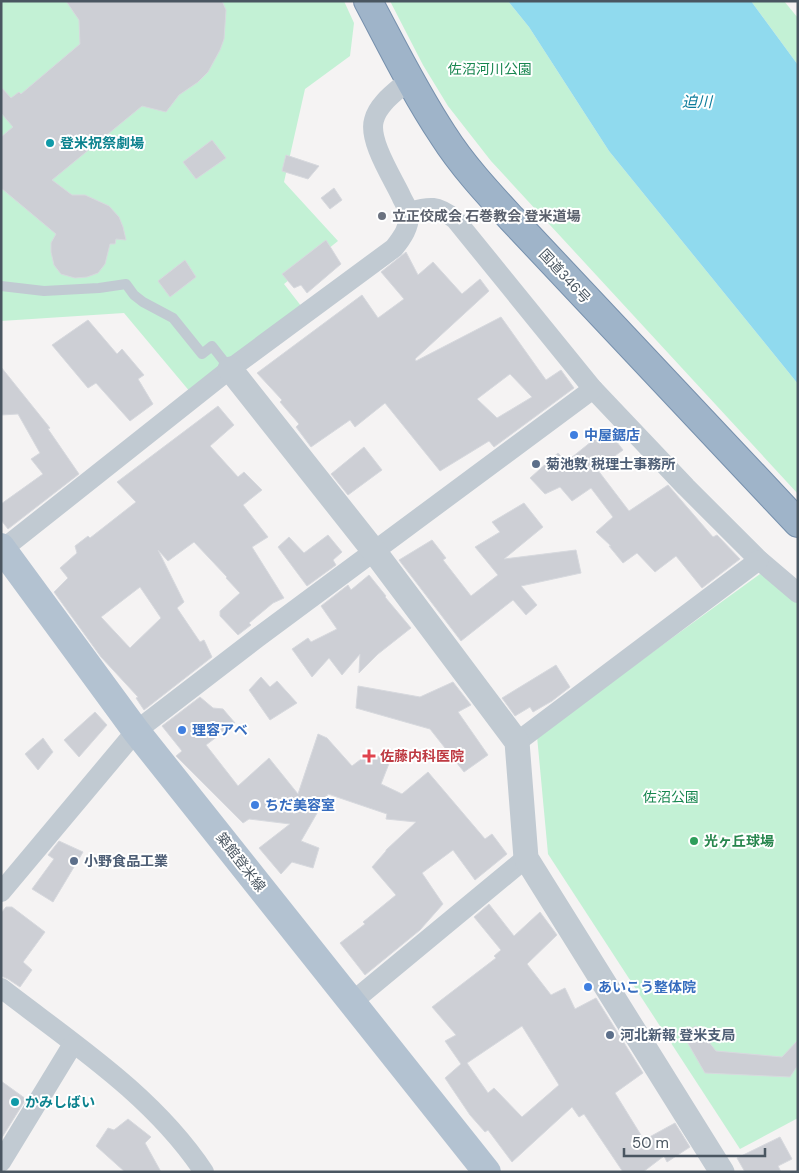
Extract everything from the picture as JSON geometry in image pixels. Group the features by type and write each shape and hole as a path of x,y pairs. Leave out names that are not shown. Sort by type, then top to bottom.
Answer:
{"highway":[{"name":"国道346号","path":"368,1 443,136 491,196 798,523"}],"main road":[{"name":"築館登米線","path":"3,552 136,731 487,1172"}],"street":[{"path":"3,552 230,369 394,248 407,227 409,212 377,147 373,126 374,119 382,106 410,79"},
{"path":"409,212 432,206 445,211 455,219 593,389 686,487 759,560 798,593"},
{"path":"230,369 374,551 517,742 526,858 722,1172"},
{"path":"1,892 136,731 374,551 593,389"},
{"path":"517,742 759,560"},
{"path":"352,1002 526,858"},
{"path":"1,988 111,1074 165,1122 204,1172"},
{"path":"1,1162 73,1044"}],"lane":[{"path":"1,286 44,291 99,288 126,284 134,295 143,302 172,318 202,354 212,346 230,369"}],"green space":[{"path":"1,1 344,1 354,23 350,56 305,89 284,182 338,241 284,284 305,311 196,399 124,313 1,321"},
{"name":"佐沼河川公園","path":"390,1 508,1 529,27 609,151 798,384 798,494 491,161 448,106 423,65"},
{"path":"751,1 784,1 798,18 798,65"},
{"name":"佐沼公園","path":"760,574 798,586 798,1118 740,1149 548,854 537,736"}],"water":[{"name":"迫川","path":"508,1 751,1 798,65 798,384 609,151 529,27"}],"building":[{"name":"登米祝祭劇場","path":"66,1 222,1 226,10 224,39 220,50 208,72 198,82 179,95 166,112 142,106 52,180 72,195 85,195 109,206 119,217 123,227 126,240 116,239 115,244 110,244 105,264 98,273 87,277 75,278 61,274 54,265 51,243 56,234 1,188 1,137 13,127 1,113 1,87 11,98 19,92 21,94 80,44 79,20"},
{"path":"212,140 226,158 196,179 183,162"},
{"path":"286,155 319,166 308,179 282,171"},
{"path":"334,188 342,200 330,209 321,198"},
{"path":"326,240 341,264 307,293 301,285 294,288 282,274"},
{"path":"406,252 418,275 433,262 462,294 480,279 489,291 415,359 416,361 501,317 546,380 561,370 574,388 494,447 489,441 440,471 385,403 355,427 350,420 311,447 296,427 299,424 280,402 282,400 257,373 362,295 378,318 404,299 381,272","holes":["510,374 532,397 497,418 477,399"]},
{"path":"185,260 196,277 170,297 158,281"},
{"path":"88,320 117,354 122,349 144,375 138,379 153,404 130,421 96,383 88,388 52,345"},
{"path":"1,367 50,428 48,429 79,474 8,529 1,520 1,504 43,474 31,459 40,453 18,414 1,415"},
{"path":"218,406 234,425 210,446 238,477 244,472 262,490 243,505 268,537 252,547 284,598 273,603 238,635 220,616 220,611 240,593 227,577 194,542 168,561 158,550 184,602 177,608 200,642 204,640 212,657 144,710 136,698 138,697 101,657 54,592 68,578 60,568 77,553 75,546 88,536 90,538 136,502 117,482","holes":["140,587 161,618 130,648 101,617"]},
{"path":"607,429 623,450 597,469 629,511 668,485 713,537 717,535 740,559 702,588 676,556 655,572 637,553 623,563 609,546 611,546 596,532 613,517 591,488 572,501 560,487 545,494 530,478 558,453 566,462"},
{"path":"364,447 382,470 348,495 331,474"},
{"path":"524,503 543,527 504,559 576,550 581,573 521,586 537,605 526,615 513,600 461,641 399,560 432,540 446,558 443,560 471,596 498,575 475,547 500,532 492,522"},
{"path":"328,535 342,552 333,560 336,565 307,586 278,547 289,537 304,553"},
{"path":"369,575 411,628 378,654 359,673 360,654 342,675 329,658 312,677 292,649 308,638 311,642 337,629 321,606 348,585 351,590"},
{"path":"556,665 570,687 552,701 533,712 530,707 515,716 502,698"},
{"path":"261,677 270,687 277,681 297,703 270,720 249,690"},
{"path":"453,682 471,705 458,712 488,755 464,772 430,729 356,708 358,686 420,697"},
{"path":"200,697 213,708 223,709 235,723 206,745 238,786 269,758 298,794 318,734 327,738 352,766 369,753 390,761 381,784 402,794 428,772 485,839 492,834 507,854 475,880 453,850 422,873 443,904 420,930 365,975 340,943 365,924 363,922 396,895 372,867 386,850 416,822 386,819 387,814 328,794 301,841 319,848 313,868 292,862 281,874 259,848 290,824 249,819 243,823 176,756 182,751 162,726"},
{"path":"95,712 107,725 79,757 64,740"},
{"path":"43,738 53,752 38,770 25,754"},
{"path":"59,841 83,852 53,902 32,889 54,859 48,855"},
{"path":"489,904 514,936 540,912 557,935 527,964 551,995 565,988 575,1009 596,998 643,1073 615,1093 644,1140 675,1123 690,1147 667,1162 664,1156 643,1172 623,1172 584,1114 579,1117 572,1107 512,1162 488,1130 485,1132 470,1115 445,1078 461,1064 445,1041 456,1035 432,1007 496,958 494,956 501,950 474,917","holes":["522,1026 559,1085 522,1117 494,1088 488,1093 467,1063"]},
{"path":"6,907 12,907 45,932 23,962 32,970 20,987 1,976 1,913"},
{"path":"696,1026 716,1051 782,1057 798,1040 798,1065 790,1077 705,1073 682,1033"},
{"path":"1,1081 26,1099 1,1139"},
{"path":"128,1119 151,1137 145,1143 161,1172 125,1172 96,1146 108,1128 114,1130"},
{"path":"780,1137 792,1159 778,1166 781,1172 745,1172 737,1158"}],"place":[{"name":"登米祝祭劇場","path":"50,143"},
{"name":"立正佼成会 石巻教会 登米道場","path":"382,216"},
{"name":"中屋鋸店","path":"574,435"},
{"name":"菊池敦 税理士事務所","path":"536,464"},
{"name":"理容アベ","path":"182,730"},
{"name":"佐藤内科医院","path":"369,756"},
{"name":"ちだ美容室","path":"255,805"},
{"name":"光ヶ丘球場","path":"694,841"},
{"name":"小野食品工業","path":"74,861"},
{"name":"あいこう整体院","path":"588,987"},
{"name":"河北新報 登米支局","path":"610,1035"},
{"name":"かみしばい","path":"15,1102"}]}
